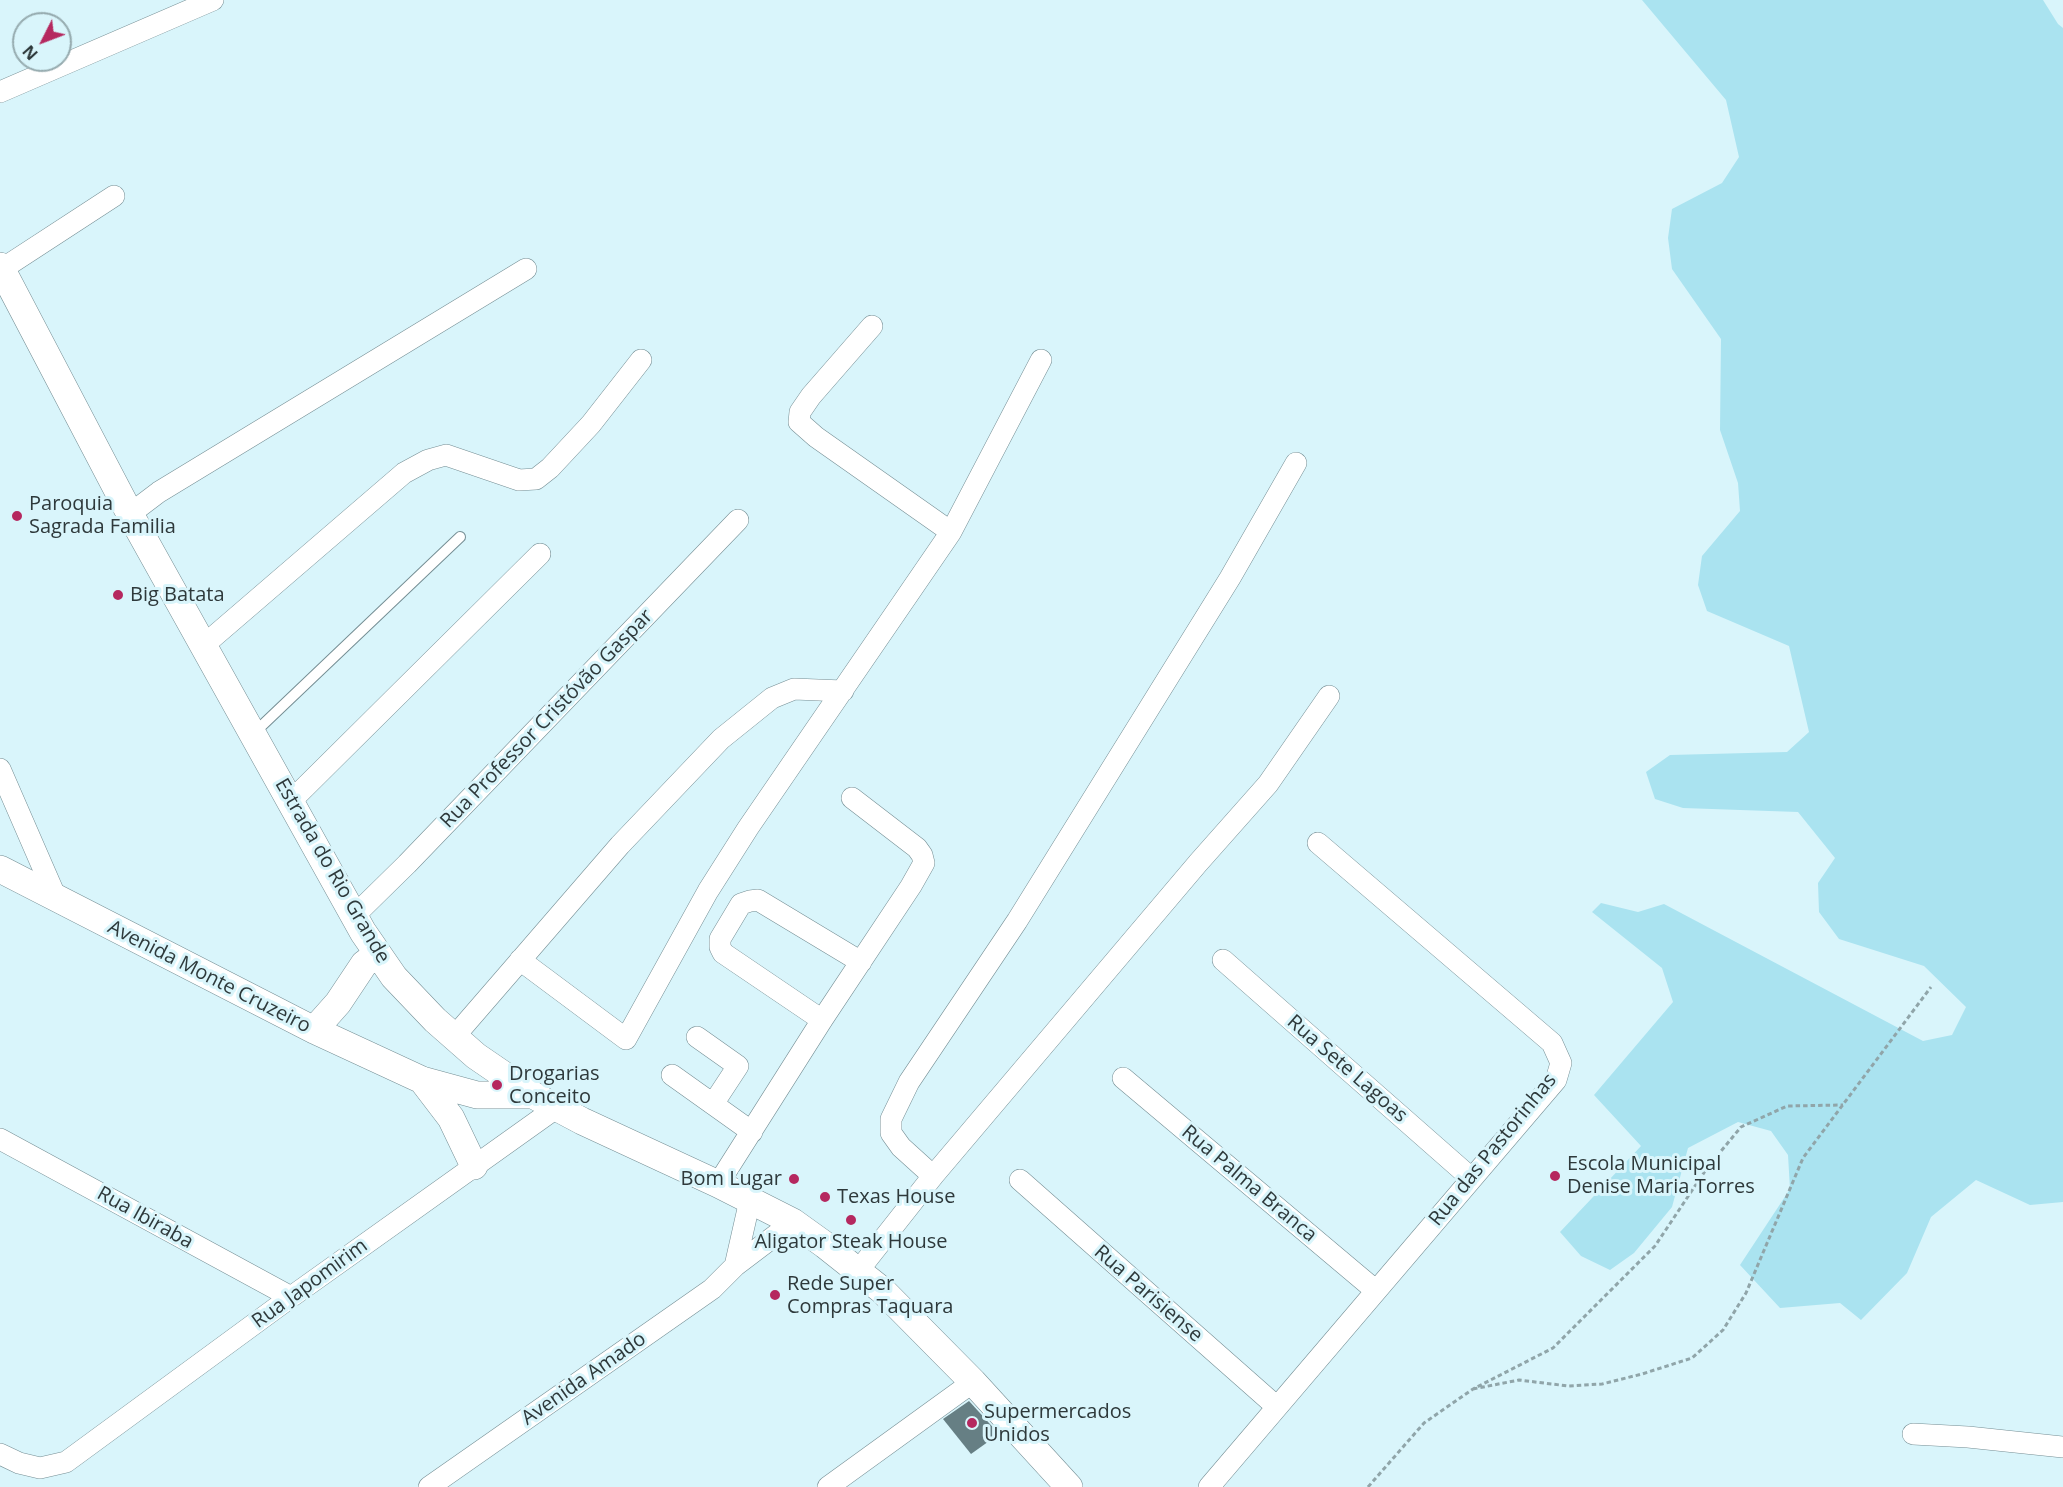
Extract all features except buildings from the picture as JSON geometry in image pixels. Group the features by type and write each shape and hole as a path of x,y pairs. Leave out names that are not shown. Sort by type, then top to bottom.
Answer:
{"street":[{"path":"0,92 213,0"},
{"path":"1,267 114,196"},
{"name":"Estrada do Rio Grande","path":"1,267 130,514 359,924"},
{"path":"130,514 159,492 526,269"},
{"path":"872,326 811,396 800,412 799,422 816,437 951,532"},
{"path":"204,645 404,473 428,460 446,455 519,480 536,479 550,468 591,424 641,360"},
{"path":"520,960 626,1039 708,891 748,828 951,532 1041,360"},
{"path":"933,1176 901,1147 891,1133 891,1119 909,1082 1017,921 1230,578 1296,463"},
{"name":"Rua Professor Cristóvão Gaspar","path":"359,924 407,864 738,520"},
{"path":"291,801 540,554"},
{"path":"454,1037 620,845 721,739 772,698 794,689 843,691"},
{"path":"858,1271 933,1176 1198,863 1268,784 1329,696"},
{"path":"0,770 57,900"},
{"path":"718,1184 924,863 917,848 852,798"},
{"name":"Rua das Pastorinhas","path":"1209,1487 1556,1080 1561,1063 1552,1043 1318,843"},
{"name":"Avenida Monte Cruzeiro","path":"0,869 314,1030 422,1080 477,1095 544,1101"},
{"path":"822,1020 723,953 720,939 741,904 758,900 861,962"},
{"path":"314,1030 373,962 366,951 359,924"},
{"name":"Rua Sete Lagoas","path":"1222,960 1471,1178"},
{"name":"Estrada do Rio Grande","path":"373,962 394,977 476,1056 544,1101 793,1222 825,1245 883,1291 973,1382 1069,1487"},
{"path":"697,1037 738,1066 713,1104"},
{"path":"672,1076 752,1132"},
{"name":"Rua Palma Branca","path":"1123,1078 1376,1290"},
{"name":"Avenida Monte Cruzeiro","path":"422,1080 451,1118 474,1166"},
{"name":"Rua Japomirim","path":"0,1454 19,1463 40,1468 66,1462 474,1166 544,1101"},
{"name":"Rua Ibiraba","path":"0,1139 291,1298"},
{"name":"Rua Parisiense","path":"1020,1180 1276,1407"},
{"path":"735,1266 750,1200"},
{"name":"Avenida Amado","path":"429,1487 712,1289 735,1266 793,1222"},
{"path":"828,1487 973,1382"},
{"path":"1912,1434 1968,1437 2063,1447"}],"lane":[{"path":"252,734 460,537"}],"path":[{"path":"1473,1389 1519,1380 1568,1386 1602,1384 1692,1358 1723,1330 1746,1293 1803,1158 1931,987"},
{"path":"1368,1487 1424,1423 1473,1389 1553,1348 1655,1246 1707,1168 1741,1127 1787,1106 1843,1105"}],"shaded area":[{"path":"1642,0 2043,0 2063,28 2063,1202 2030,1205 1976,1180 1931,1217 1907,1273 1861,1320 1840,1303 1780,1308 1740,1265 1790,1189 1788,1155 1771,1131 1738,1122 1688,1148 1672,1207 1634,1253 1610,1270 1581,1256 1560,1232 1641,1146 1594,1095 1673,1002 1662,968 1592,912 1601,903 1638,912 1664,904 1923,1041 1952,1035 1966,1007 1924,966 1839,939 1819,912 1818,883 1835,858 1798,812 1683,808 1655,799 1646,772 1670,755 1787,752 1809,732 1789,646 1707,611 1698,585 1702,556 1740,511 1738,483 1720,430 1721,339 1672,269 1668,238 1672,209 1722,183 1739,157 1726,100"}],"place":[{"name":"Paroquia Sagrada Familia","path":"17,516"},
{"name":"Big Batata","path":"118,595"},
{"name":"Drogarias Conceito","path":"497,1085"},
{"name":"Escola Municipal Denise Maria Torres","path":"1555,1176"},
{"name":"Bom Lugar","path":"794,1179"},
{"name":"Texas House","path":"825,1197"},
{"name":"Aligator Steak House","path":"851,1220"},
{"name":"Rede Super Compras Taquara","path":"775,1295"},
{"name":"Supermercados Unidos","path":"972,1423"}]}
